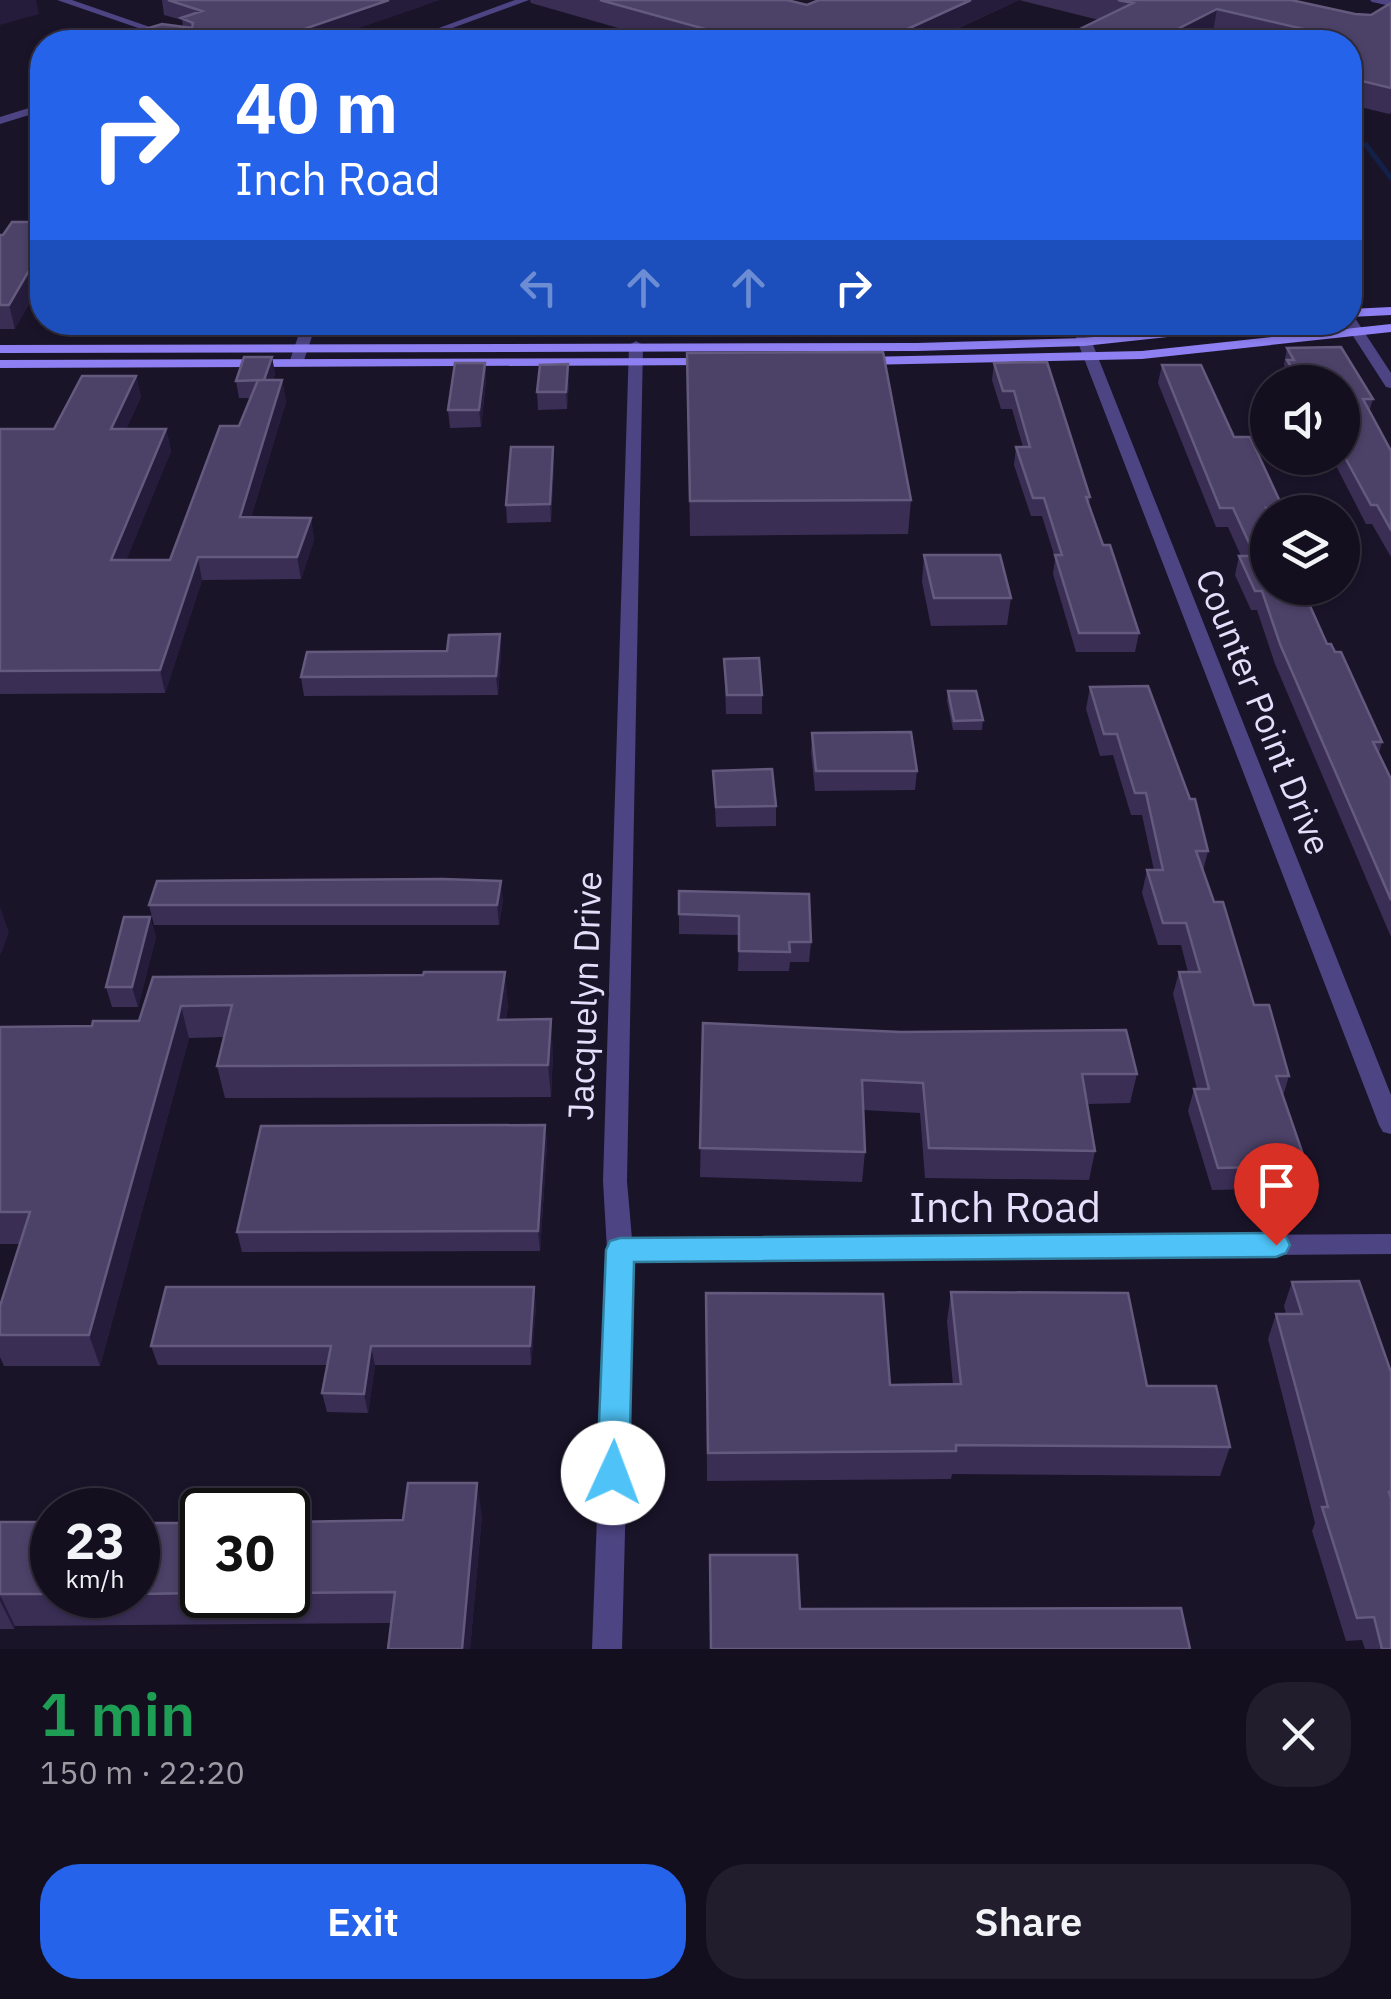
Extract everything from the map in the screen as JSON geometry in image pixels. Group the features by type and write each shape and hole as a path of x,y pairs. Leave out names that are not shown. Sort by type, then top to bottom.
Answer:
{"main road":[{"path":"1362,318 1391,310"},
{"path":"1362,323 1391,328"},
{"path":"1086,350 1185,335"},
{"path":"0,364 1086,350 1224,335"},
{"path":"0,348 302,347 637,354"}],"street":[{"path":"62,0 152,30"},
{"path":"440,30 524,0"},
{"path":"1376,0 1391,4"},
{"path":"0,122 30,111"},
{"path":"296,363 306,335"},
{"name":"Counter Point Drive","path":"1081,335 1391,1125"},
{"path":"1361,335 1391,384"},
{"name":"Jacquelyn Drive","path":"607,1649 620,1250 616,1166 637,354"},
{"name":"Inch Road","path":"620,1250 1391,1244"}],"building":[{"path":"168,0 389,0 301,30 142,30 162,24 192,28 193,23 181,18 202,11"},
{"path":"600,0 787,0 807,5 819,0 971,0 905,30 709,30"},
{"path":"1118,0 1291,0 1371,15 1391,3 1391,88 1362,81 1362,30 1308,30 1217,9 1176,30 1078,30 1133,3"},
{"path":"12,222 30,222 30,269 9,305 0,305 3,235"},
{"path":"1341,347 1352,365 1290,365 1287,360 1294,360 1287,348"},
{"path":"883,352 911,500 690,501 687,353"},
{"path":"244,357 272,357 264,380 236,381"},
{"path":"1047,362 1090,497 1086,497 1103,545 1110,545 1139,633 1079,633 1055,555 1062,555 1044,498 1033,498 1016,447 1030,447 1014,391 1003,391 994,363"},
{"path":"455,363 485,363 479,410 448,410"},
{"path":"568,364 566,392 537,392 540,365"},
{"path":"1162,365 1201,365 1234,437 1250,437 1250,475 1268,475 1277,495 1250,495 1250,545 1233,508 1220,508"},
{"path":"82,376 136,376 111,429 166,429 111,560 170,560 220,426 239,426 258,380 282,380 240,517 311,518 297,557 198,557 160,670 0,671 0,429 54,429"},
{"path":"1360,378 1373,399 1363,399 1391,451 1391,530 1377,505 1371,505 1355,475 1360,475"},
{"path":"511,447 553,447 550,504 506,505"},
{"path":"924,555 1000,555 1011,598 934,598"},
{"path":"1239,556 1250,556 1250,580"},
{"path":"1267,605 1310,605 1327,644 1341,652 1382,742 1373,742 1391,779 1391,900"},
{"path":"500,634 496,676 301,677 307,652 447,651 449,635"},
{"path":"759,658 762,695 727,695 724,659"},
{"path":"1148,686 1190,799 1195,799 1208,851 1196,851 1214,902 1223,902 1254,1005 1269,1005 1289,1076 1276,1076 1307,1166 1218,1168 1194,1089 1209,1089 1179,972 1200,972 1186,923 1163,923 1147,870 1163,870 1146,793 1135,793 1117,734 1104,734 1090,687"},
{"path":"948,691 976,691 983,720 954,721"},
{"path":"911,732 917,771 816,771 812,733"},
{"path":"772,769 776,806 716,807 713,771"},
{"path":"157,881 501,881 497,905 149,905"},
{"path":"679,891 809,894 811,942 789,942 790,952 739,951 739,916 679,914"},
{"path":"124,917 150,917 132,987 106,987"},
{"path":"505,972 498,1020 551,1019 548,1065 217,1066 232,1005 181,1006 89,1335 0,1335 0,1306 30,1212 0,1212 0,1027 139,1021 153,977"},
{"path":"703,1023 901,1032 1126,1030 1137,1074 1082,1074 1095,1151 929,1148 923,1083 862,1080 865,1152 700,1148"},
{"path":"545,1125 538,1231 237,1232 261,1126"},
{"path":"1359,1281 1391,1372 1391,1649 1382,1649 1374,1617 1357,1618 1322,1507 1328,1507 1276,1314 1302,1314 1292,1282"},
{"path":"166,1287 534,1287 530,1346 371,1346 364,1394 322,1393 331,1346 151,1346"},
{"path":"951,1292 1128,1293 1147,1386 1216,1386 1230,1447 956,1445 956,1451 708,1453 706,1293 883,1294 890,1385 961,1384"},
{"path":"408,1483 477,1483 462,1649 388,1649 395,1592 310,1593 310,1522 403,1520"},
{"path":"0,1522 30,1522 30,1594 0,1594"},
{"path":"160,1523 180,1523 180,1593 160,1594"},
{"path":"710,1555 797,1555 800,1609 1181,1608 1190,1649 711,1649"}],"waterway":[{"path":"1366,145 1391,178"}],"route":[{"path":"613,1473 620,1250 1276,1245"}]}
